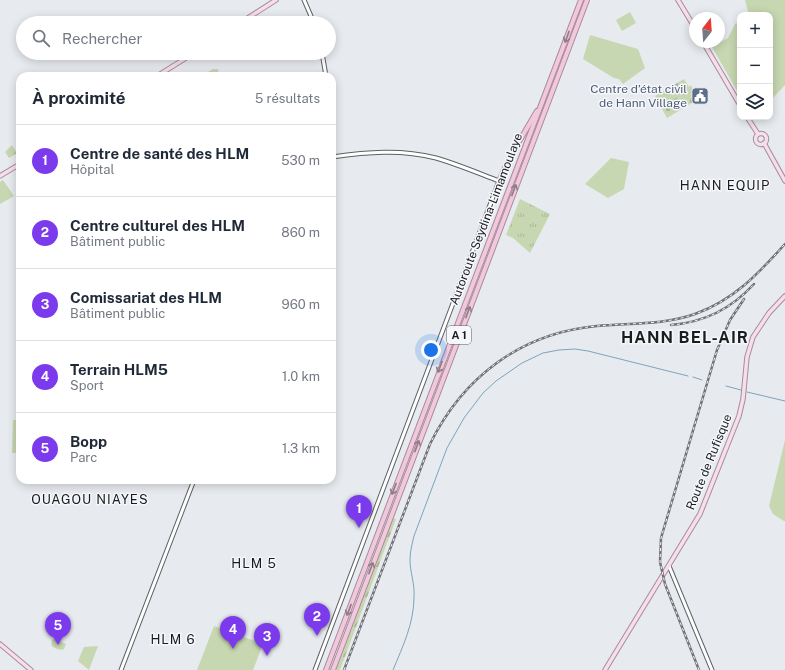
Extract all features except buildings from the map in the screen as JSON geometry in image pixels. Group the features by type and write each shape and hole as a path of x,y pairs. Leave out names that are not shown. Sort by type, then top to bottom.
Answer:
{"highway":[{"name":"Autoroute Seydina-Limamoulaye","path":"326,670 580,0"},
{"name":"Autoroute Seydina-Limamoulaye","path":"333,670 581,15 588,0"},
{"path":"499,181 510,157 540,107"}],"main road":[{"path":"251,16 276,0"},
{"path":"678,0 689,18"},
{"path":"707,48 737,100"},
{"path":"163,72 183,60"},
{"path":"749,120 758,134 756,137 757,142 760,144 764,143"},
{"path":"758,134 762,133 766,135 767,140 764,143"},
{"path":"764,143 785,181"},
{"path":"1,175 16,166"},
{"name":"Route de Rufisque","path":"605,670 705,504 739,416 744,390 747,357 753,337 769,313 785,296"},
{"path":"0,644 31,670"}],"street":[{"path":"304,0 311,16"},
{"path":"323,60 325,72"},
{"path":"315,670 499,181 447,162 409,153 386,152 336,157"},
{"path":"121,670 192,484"},
{"path":"669,566 712,670"}],"green space":[{"path":"745,0 785,0 785,85 773,98 773,12 748,12"},
{"path":"630,12 636,23 622,31 616,20"},
{"path":"737,23 737,91 713,48 725,48 725,40 728,38 735,24"},
{"path":"590,35 638,49 645,68 623,84 619,79 614,78 583,59"},
{"path":"213,69 218,69 218,72 208,72"},
{"path":"684,79 689,87 691,86 698,99 667,118 655,96"},
{"path":"12,145 16,154 9,158 5,152"},
{"path":"611,158 629,162 624,189 608,198 585,184"},
{"path":"3,180 14,196 0,204 0,182"},
{"path":"520,199 550,214 530,253 513,238 506,235"},
{"path":"13,420 16,420 16,453 12,453"},
{"path":"785,440 784,521 773,514 769,506"},
{"path":"393,518 396,519 340,670 336,670"},
{"path":"214,626 263,644 253,670 197,670"},
{"path":"54,639 66,644 63,650 55,648 51,645 52,640"},
{"path":"98,646 89,670 78,661 84,647"}],"waterway":[{"path":"393,670 407,634 414,607 414,592 410,560 414,536 447,448 464,418 483,393 496,381 522,363 543,353 559,350 575,349 588,351 688,376"},
{"path":"693,377 702,380"},
{"path":"726,386 741,390"},
{"path":"747,392 785,401"}],"railway":[{"path":"344,670 430,444 459,398 477,379 497,362 519,349 543,338 569,330 597,326 671,320 683,318 709,308 733,294 755,276 785,244"},
{"path":"671,325 695,321 717,313 736,301 754,284"},
{"path":"699,670 665,584 660,562 661,538 717,350 730,320 744,299"}],"place":[{"name":"Centre d’état civil de Hann Village","path":"700,96"},
{"name":"Centre de santé des HLM","path":"359,528"},
{"name":"Centre culturel des HLM","path":"317,636"},
{"name":"Bopp","path":"58,645"},
{"name":"Terrain HLM5","path":"233,649"},
{"name":"Comissariat des HLM","path":"267,656"}],"district":[{"name":"HANN EQUIP","path":"725,185"},
{"name":"HANN BEL-AIR","path":"685,337"},
{"name":"OUAGOU NIAYES","path":"90,499"},
{"name":"HLM 5","path":"254,563"},
{"name":"HLM 6","path":"173,639"}]}
